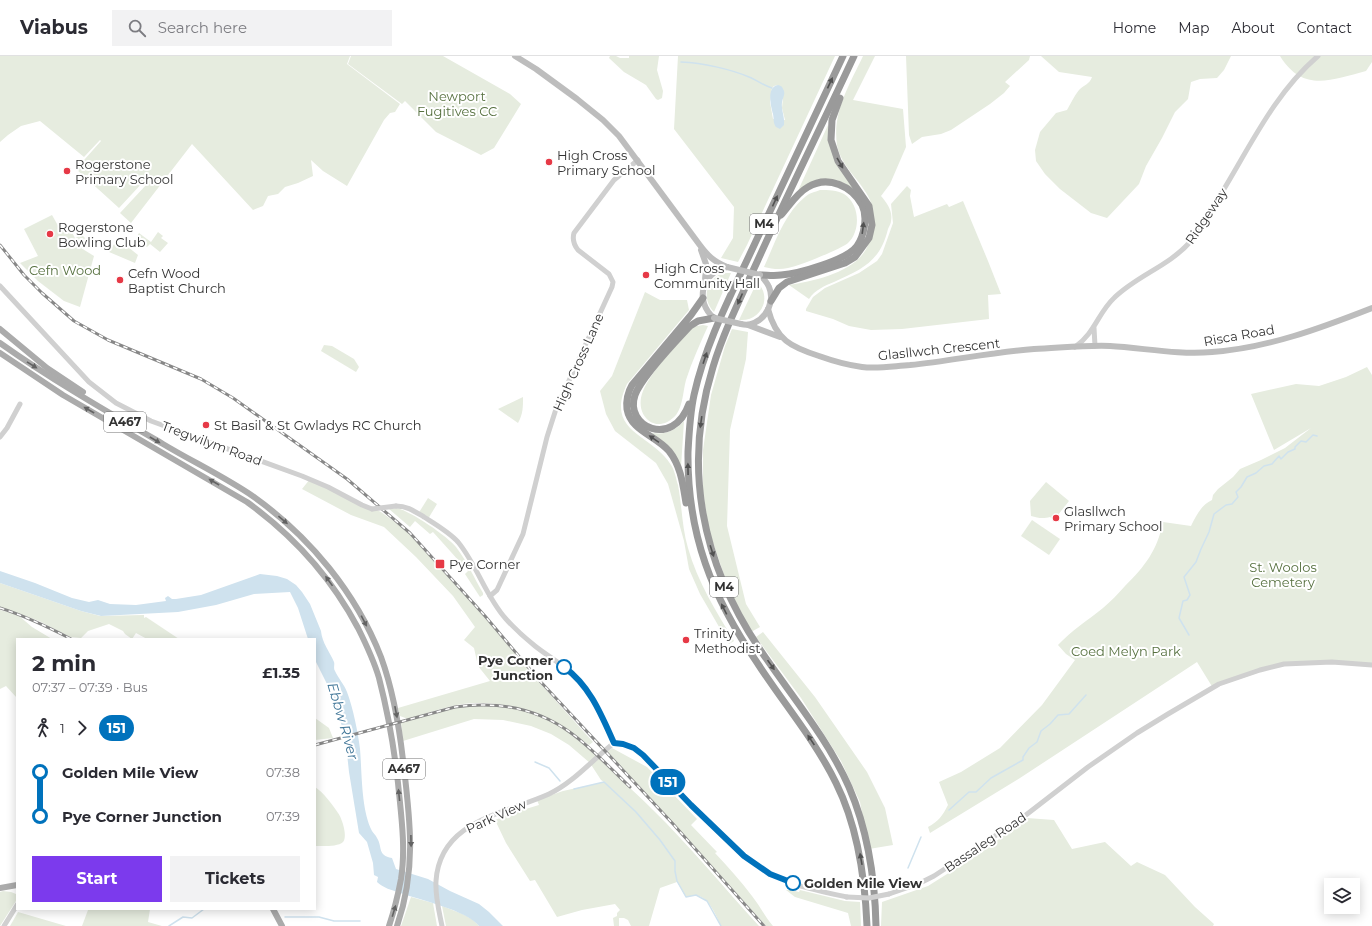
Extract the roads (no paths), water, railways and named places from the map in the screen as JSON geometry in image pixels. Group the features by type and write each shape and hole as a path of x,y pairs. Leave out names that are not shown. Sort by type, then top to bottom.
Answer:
{"highway":[{"name":"M4","path":"843,56 735,286 704,358 690,417 688,468 690,498 695,528 704,562 718,597 734,628 758,665 817,749 837,784 848,812 858,847 864,878 867,926"},
{"name":"M4","path":"854,56 773,225 722,339 709,379 703,411 699,451 699,489 710,546 723,583 740,619 818,733 838,764 849,786 869,849 873,874 876,926"},
{"path":"771,301 779,288 787,282 844,263 855,257 869,238 872,225 869,206 838,161 834,150 831,132 832,120 836,105 858,56"},
{"path":"760,275 782,275 801,272 828,263 852,251 857,246 862,236 864,214 862,206 856,196 848,188 838,184 819,182 801,192 773,225"},
{"path":"703,298 691,316 632,385 629,391 627,406 631,421 668,450 679,468 692,533 704,562"},
{"name":"M4","path":"694,395 684,416 677,424 669,429 658,430 646,426 637,417 635,412 634,397 638,389 665,354 690,326 698,321 714,318"}],"main road":[{"path":"514,56 536,69 603,120 619,136 709,257 716,262 727,266 760,275 769,287 771,301 763,317 757,322 748,325 741,324 714,318 709,314 703,298 706,264 699,244"},
{"path":"705,284 713,272 727,266"},
{"name":"Risca Road","path":"1081,346 1177,352 1213,352 1239,348 1300,334 1372,308"},
{"name":"Glasllwch Crescent","path":"768,309 772,322 782,338"},
{"name":"Glasllwch Crescent","path":"748,325 782,338 794,346 821,357 838,362 870,367 927,363 996,353 1081,346"},
{"path":"0,329 47,368 144,433"},
{"name":"A467","path":"0,343 77,394 252,496 292,528 333,572 353,602 380,657 394,700 400,730 409,810 411,846 405,898 397,926"},
{"name":"A467","path":"0,353 63,395 247,502 269,518 305,552 336,591 350,612 364,640 379,678 391,730 402,828 402,862 398,896 389,926"},
{"path":"0,357 63,395"},
{"path":"0,888 16,885"},
{"path":"274,910 282,926"}],"street":[{"name":"Ridgeway","path":"1074,347 1084,340 1094,328 1113,298 1125,288 1170,260 1190,242 1229,182 1269,114 1293,80 1318,56"},
{"name":"High Cross Lane","path":"490,596 498,590 523,534 547,437 556,409 612,287 610,274 578,250 575,246 573,239 574,233 614,180 638,160"},
{"name":"Tregwilym Road","path":"0,286 77,371 102,393 128,411 174,430 302,476 372,509 404,506 414,511 453,537 466,554 490,596"},
{"path":"1094,328 1095,346"},
{"path":"0,437 7,428 20,404"},
{"path":"490,596 502,614 517,631 581,681 592,696 614,743"},
{"name":"Bassaleg Road","path":"614,743 623,744 634,748 643,755 691,805 755,865 778,878 799,886 847,897 868,898 889,894 918,884 934,876 1022,818 1088,767 1125,741 1219,684 1260,670 1284,664 1332,662 1372,665"},
{"name":"Park View","path":"442,926 436,881 440,860 451,842 468,826 487,817 549,794 568,783 614,743"},
{"path":"4,926 16,907"}],"water":[{"path":"778,85 782,87 784,92 782,105 784,125 780,129 774,124 770,97 774,86"},
{"name":"Ebbw River","path":"0,571 72,598 89,602 98,600 110,604 136,605 166,601 165,598 168,596 172,599 176,599 201,595 260,574 287,579 296,585 310,604 321,631 324,643 334,662 334,670 346,689 349,698 359,742 366,813 368,822 379,842 382,853 387,857 392,858 396,869 428,879 479,904 503,926 479,926 473,920 454,910 391,890 377,882 378,877 374,875 373,863 367,842 359,833 349,772 345,735 329,688 316,662 316,638 308,638 298,608 290,592 254,594 216,605 178,612 101,616 81,611 0,583"}],"waterway":[{"path":"681,62 707,65 733,71 772,88"},
{"path":"1189,635 1179,618 1183,601 1187,600 1190,595 1184,577 1196,562 1209,532 1214,514 1226,505 1232,504 1238,497 1236,492 1247,477 1256,473 1264,466 1272,464 1279,456 1281,459 1288,452 1295,449 1301,441 1306,442 1313,435 1317,436"},
{"path":"949,810 969,792 976,792 991,778 1023,760 1023,757 1029,748 1037,742 1041,731 1058,715 1069,714 1086,695"},
{"path":"535,762 549,768 560,781"},
{"path":"574,789 604,782 636,812 660,840 675,861 677,881 686,897 696,895 707,901 721,926"},
{"path":"908,868 921,837"},
{"path":"169,926 183,917 192,918 203,910"},
{"path":"285,917 319,917 334,921 360,921"}],"railway":[{"path":"0,245 24,275 74,321 108,340 201,379 233,398 347,479 410,533 485,616 539,680 674,825 764,926"},
{"path":"0,608 36,622 69,638"},
{"path":"316,745 455,707 486,705 516,708 530,712 558,724 571,733 602,759 630,787"}],"place":[{"name":"High Cross Primary School","path":"549,162"},
{"name":"Rogerstone Primary School","path":"67,171"},
{"name":"Rogerstone Bowling Club","path":"50,234"},
{"name":"High Cross Community Hall","path":"646,275"},
{"name":"Cefn Wood Baptist Church","path":"120,280"},
{"name":"St Basil & St Gwladys RC Church","path":"206,425"},
{"name":"Glasllwch Primary School","path":"1056,518"},
{"name":"Pye Corner","path":"440,564"},
{"name":"Trinity Methodist","path":"686,640"},
{"name":"Pye Corner Junction","path":"564,667"},
{"name":"Golden Mile View","path":"793,883"}],"park label":[{"name":"Newport Fugitives CC","path":"457,104"},
{"name":"Cefn Wood","path":"65,270"},
{"name":"St. Woolos Cemetery","path":"1283,574"},
{"name":"Coed Melyn Park","path":"1126,651"}]}
